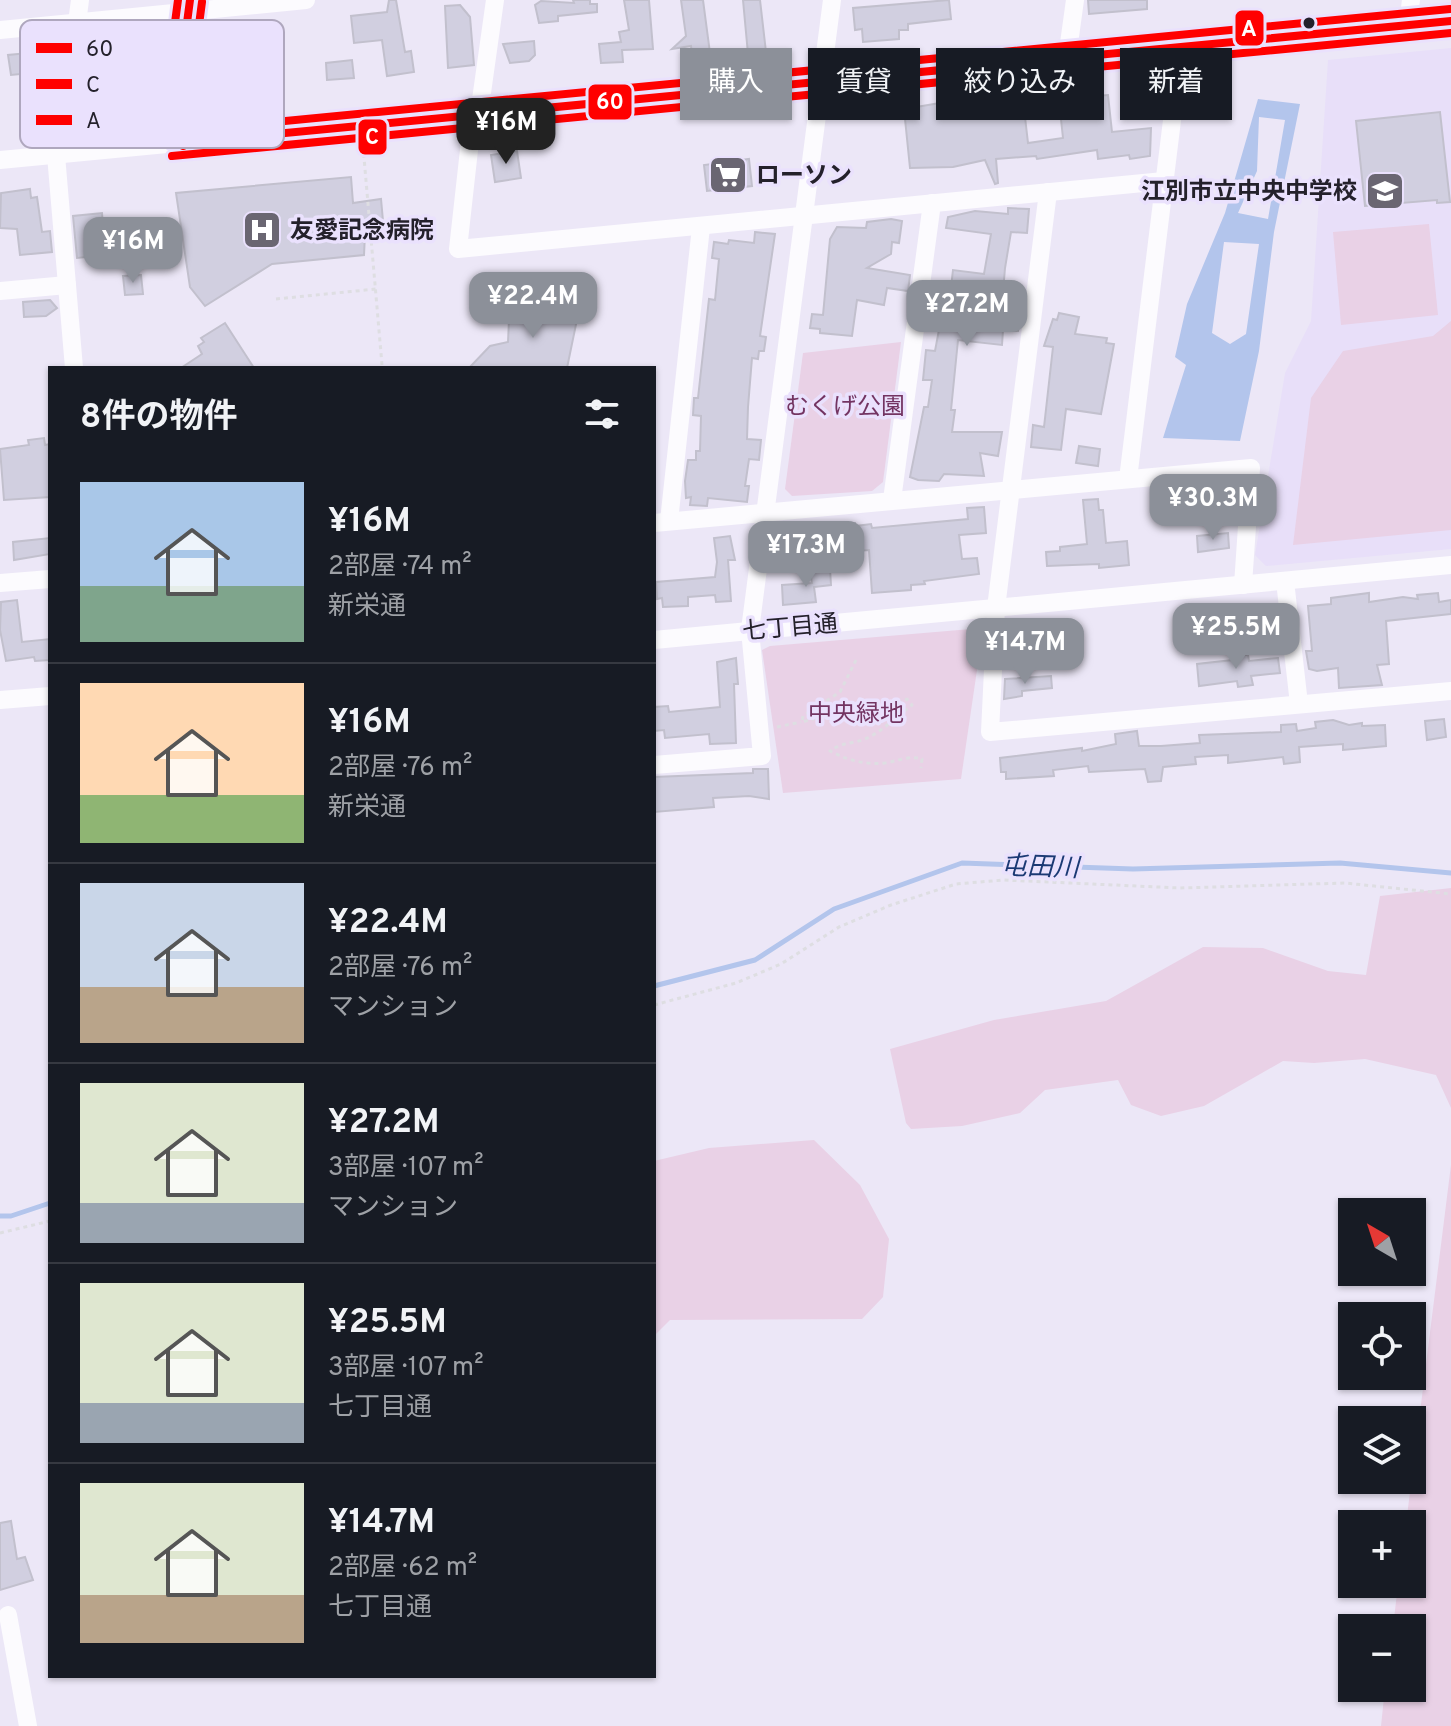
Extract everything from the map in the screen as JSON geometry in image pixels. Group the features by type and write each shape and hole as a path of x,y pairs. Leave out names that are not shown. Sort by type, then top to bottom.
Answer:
{"street":[{"path":"77,20 80,0"},
{"path":"495,0 458,249 1164,181"},
{"path":"826,48 832,0"},
{"path":"1068,48 1075,0"},
{"path":"1408,25 1411,0"},
{"path":"97,20 189,6 294,1"},
{"path":"1104,54 1451,21"},
{"path":"0,30 20,28"},
{"path":"1128,479 1181,47"},
{"path":"284,133 808,82"},
{"path":"656,765 762,756 750,630 817,120"},
{"path":"0,160 129,148"},
{"path":"56,155 74,366"},
{"path":"1048,192 996,608 990,732 1451,691"},
{"path":"892,500 932,203"},
{"path":"701,227 662,522 1251,468 1243,585"},
{"path":"0,291 67,285"},
{"name":"七丁目通","path":"656,640 1451,565"},
{"path":"0,583 48,579"},
{"path":"1285,581 1299,704"},
{"path":"0,700 48,696"},
{"path":"8,1615 28,1726"}],"path":[{"path":"363,146 382,365"},
{"path":"276,299 376,289"},
{"path":"802,722 803,716 840,692 856,660"},
{"path":"770,729 856,707 907,699 912,705 879,731 863,740 840,743 830,751 846,759 866,762 883,763 914,757 922,759 921,768"},
{"path":"656,1004 736,983 781,964 839,927 891,905 956,884 1004,880 1180,888 1345,883 1451,894"},
{"path":"0,1233 48,1221"}],"shaded area":[{"name":"江別市立中央中学校","path":"1451,48 1451,549 1266,566 1255,555 1285,373 1311,321 1328,60"}],"green space":[{"path":"1429,224 1438,315 1341,325 1333,232"},
{"path":"1451,321 1451,530 1293,545 1311,398 1343,351 1433,336"},
{"name":"むくげ公園","path":"901,342 883,482 872,491 792,496 785,489 803,353"},
{"name":"中央緑地","path":"971,629 982,636 961,779 783,793 762,650 770,646"},
{"path":"1451,888 1451,1108 1436,1075 1365,1059 1314,1063 1283,1061 1204,1106 1161,1116 1131,1105 1118,1080 1045,1090 1020,1113 962,1126 911,1129 906,1123 890,1049 994,1020 1106,1001 1203,947 1263,948 1328,971 1366,975 1380,896"},
{"path":"814,1140 860,1185 889,1239 883,1297 862,1319 670,1320 656,1334 656,1161 709,1148"},
{"path":"1451,1165 1451,1726 1381,1726 1384,1702 1426,1702 1426,1614 1395,1614 1396,1598 1426,1598 1426,1510 1408,1510 1410,1494 1426,1494 1426,1406 1421,1406 1423,1390 1426,1390 1426,1364"}],"water":[{"path":"1258,99 1300,104 1274,232 1259,351 1240,441 1163,438 1186,365 1175,357 1187,304 1225,213","holes":["1259,117 1285,120 1268,219 1238,213 1257,171","1224,242 1259,244 1246,334 1230,344 1212,333"]}],"building":[{"path":"389,0 396,0 405,52 411,51 414,72 387,76 382,40 354,43 351,16 387,12"},
{"path":"573,0 590,0 590,4 597,4 597,12 558,16 558,21 539,23 535,5 541,1 574,3"},
{"path":"624,0 649,0 653,49 622,50 623,62 601,63 599,44 621,42 619,32 629,30"},
{"path":"681,0 703,0 709,48 691,46 672,49 686,36"},
{"path":"743,0 760,0 766,48 747,48"},
{"path":"949,0 951,19 908,24 908,30 899,30 899,39 863,42 862,29 855,30 853,8"},
{"path":"1088,0 1147,0 1147,9 1089,14"},
{"path":"460,5 470,17 474,65 448,68 445,6"},
{"path":"534,41 535,55 529,61 510,63 503,44"},
{"path":"20,54 20,74 11,75 8,55"},
{"path":"352,60 354,78 327,80 326,63"},
{"path":"1104,95 1108,95 1112,132 1151,128 1150,156 1098,159 1097,150 1037,159 1036,156 996,159 998,183 995,184 985,160 953,167 910,168 905,120 920,120 920,106 936,104 936,120 1025,120 1028,143 1063,138 1061,120 1104,120"},
{"path":"1440,112 1450,202 1437,203 1437,200 1365,206 1356,121"},
{"path":"517,151 521,178 495,182 491,155"},
{"name":"ローソン","path":"749,159 752,186 707,191 704,165"},
{"path":"351,177 353,203 381,199 384,232 365,234 364,255 272,264 205,306 190,287 176,193"},
{"path":"30,189 31,198 37,197 42,232 50,231 52,252 20,255 17,229 0,228 1,193"},
{"path":"1008,208 1029,209 1027,233 1011,232 1005,268 1003,292 1023,294 1018,331 1003,330 1002,345 958,340 951,410 955,410 952,432 1002,432 998,456 980,453 984,476 944,474 939,481 918,480 910,477 932,380 923,380 926,350 935,351 942,314 941,300 950,296 953,270 984,274 991,234 946,228 948,217 975,211 1008,214"},
{"path":"102,213 105,255 77,258 73,216"},
{"path":"902,221 899,243 892,242 891,254 867,268 910,275 908,291 887,288 884,305 857,300 852,336 820,333 820,329 810,328 812,314 823,315 830,239 837,227 866,228 867,222"},
{"path":"755,232 775,234 760,336 766,337 764,351 759,351 758,359 752,358 748,407 747,439 761,440 759,460 749,459 745,486 749,486 747,502 708,498 707,506 690,505 691,497 686,498 685,481 688,460 696,460 696,451 700,451 701,416 693,415 694,398 698,398 709,299 715,300 719,259 712,258 714,242 754,243"},
{"path":"141,275 143,294 125,295 123,276"},
{"path":"510,297 530,299 529,311 549,315 580,305 567,366 471,366 490,346 508,342"},
{"path":"50,300 57,308 46,316 24,317 23,302"},
{"path":"1059,313 1079,317 1075,334 1107,338 1106,343 1114,344 1101,414 1066,409 1061,450 1031,447 1033,425 1044,427 1053,347 1044,346 1053,319 1057,320"},
{"path":"225,323 253,366 184,366 202,354 198,346 204,342 201,338"},
{"path":"44,438 45,445 48,444 48,497 4,500 0,449 29,445 28,440"},
{"path":"1079,446 1100,449 1098,466 1076,463"},
{"path":"1098,499 1099,510 1103,510 1106,543 1127,541 1129,565 1099,568 1099,564 1047,566 1046,552 1087,544 1083,500"},
{"path":"984,507 986,533 959,535 962,559 977,558 979,574 924,581 925,584 911,585 911,590 872,593 869,550 819,554 817,527 855,523 855,526 871,524 872,528 968,519 967,508"},
{"path":"1228,533 1229,548 1198,552 1197,536"},
{"path":"730,536 735,560 728,560 731,601 716,602 715,595 688,597 688,606 663,607 662,598 657,599 656,582 715,577 714,538"},
{"path":"48,538 48,554 14,560 13,542"},
{"path":"830,569 831,585 814,587 816,602 783,605 782,585 812,583 810,571"},
{"path":"1369,593 1369,602 1403,597 1418,599 1417,595 1438,593 1439,602 1451,600 1451,614 1386,621 1389,664 1377,665 1382,685 1339,688 1338,668 1309,669 1306,651 1312,651 1308,606 1331,604 1331,598"},
{"path":"17,600 22,642 48,639 48,660 35,661 34,657 6,661 0,630 1,602"},
{"path":"1233,655 1248,655 1249,661 1278,658 1280,673 1251,676 1253,685 1238,687 1237,681 1199,686 1197,664 1233,660"},
{"path":"736,658 736,743 710,744 709,734 665,738 664,730 656,731 656,707 668,706 669,712 720,707 717,662"},
{"path":"1051,676 1052,688 1022,691 1022,696 1004,699 1005,679"},
{"path":"1444,719 1446,737 1427,740 1425,721"},
{"path":"1333,720 1349,725 1385,725 1386,746 1343,750 1343,744 1299,747 1300,762 1284,764 1283,757 1228,763 1228,755 1195,757 1196,764 1163,767 1161,781 1148,782 1145,769 1089,772 1088,766 1053,770 1054,776 1006,779 1006,772 1001,772 1000,758 1082,748 1082,751 1116,744 1115,734 1137,731 1139,746 1161,746 1200,743 1199,735 1281,732 1281,725 1296,724 1297,731 1316,728 1315,722"},
{"path":"753,769 768,769 769,799 749,796 713,798 714,807 656,812 656,777 753,773"},
{"path":"11,1521 17,1559 25,1557 33,1580 0,1590 0,1523"}],"waterway":[{"name":"屯田川","path":"656,985 755,960 834,909 962,863 1133,869 1340,863 1451,873"},
{"name":"屯田川","path":"0,1216 11,1216 48,1204"}],"transit line":[{"name":"A","path":"175,20 178,0"},
{"name":"60","path":"187,20 190,0"},
{"name":"C","path":"200,20 202,2"},
{"name":"A","path":"284,121 1450,9"},
{"name":"60","path":"284,133 1451,21"},
{"name":"C","path":"284,145 1451,33"},
{"name":"C","path":"172,156 255,148"}],"place":[{"name":"ローソン","path":"728,175"},
{"name":"江別市立中央中学校","path":"1385,191"},
{"name":"友愛記念病院","path":"262,230"}]}
